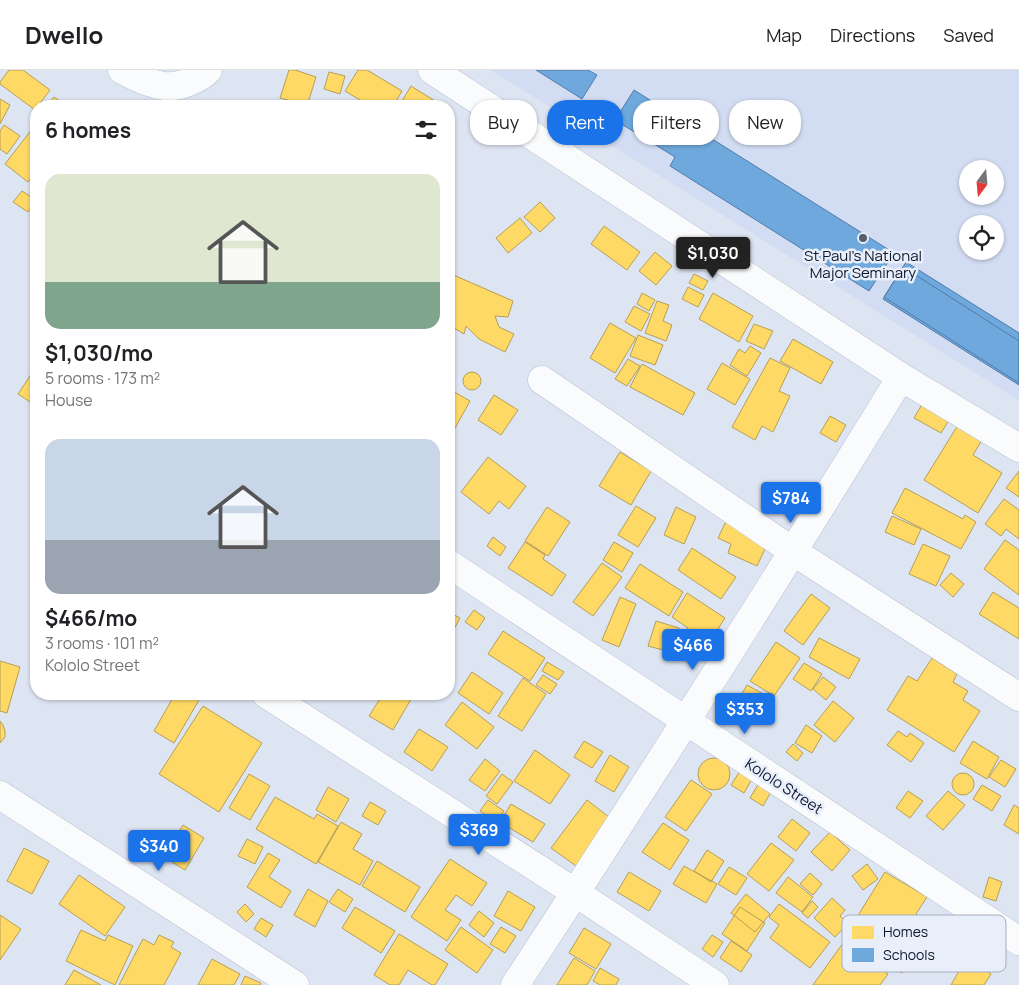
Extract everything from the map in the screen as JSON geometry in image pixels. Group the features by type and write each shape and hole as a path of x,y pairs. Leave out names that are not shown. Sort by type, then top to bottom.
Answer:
{"street":[{"path":"122,70 164,86 185,84 208,70"},
{"path":"432,70 901,377 1019,448"},
{"path":"515,985 794,552 901,377"},
{"path":"542,380 794,552 1019,697"},
{"name":"Kololo Street","path":"455,568 980,915"},
{"path":"275,700 576,893 715,985"},
{"path":"0,795 295,985"},
{"name":"Kololo Street","path":"1006,932 1019,941"}],"shaded area":[{"name":"St Paul's National Major Seminary","path":"491,70 1019,70 1019,400 611,145 623,145 623,100 547,100 547,105"}],"building: Homes":[{"path":"9,70 23,70 50,90 42,100 30,100 30,106 0,84"},
{"path":"289,70 295,70 316,77 309,100 287,100 280,98"},
{"path":"358,70 367,70 402,91 397,100 360,100 345,91"},
{"path":"329,72 345,76 340,94 324,89"},
{"path":"411,86 433,100 403,100"},
{"path":"0,99 10,105 0,124"},
{"path":"4,125 20,136 7,154 0,149 0,131"},
{"path":"30,132 30,179 28,182 5,164"},
{"path":"22,191 30,196 30,209 28,212 13,202"},
{"path":"540,202 555,218 540,232 524,217"},
{"path":"520,218 532,233 508,253 496,238"},
{"path":"604,226 640,252 627,270 591,244"},
{"path":"655,252 672,266 656,285 639,271"},
{"path":"694,274 708,281 703,290 689,283"},
{"path":"455,276 513,301 508,317 495,316 499,327 514,334 505,352 479,339 466,326 464,334 455,329"},
{"path":"688,287 704,295 698,307 682,299"},
{"path":"642,293 655,300 649,311 637,304"},
{"path":"713,293 753,316 739,342 699,319"},
{"path":"657,301 669,305 663,321 672,325 666,341 645,333"},
{"path":"634,306 650,314 641,331 625,322"},
{"path":"610,323 636,338 615,373 590,358"},
{"path":"754,324 773,331 764,349 746,341"},
{"path":"638,335 663,345 655,365 630,356"},
{"path":"793,339 833,362 821,384 780,361"},
{"path":"750,346 761,353 747,376 730,365 739,349 745,353"},
{"path":"770,358 790,368 779,391 790,396 773,432 762,426 755,440 732,427"},
{"path":"628,359 640,366 627,386 615,379"},
{"path":"722,363 750,379 735,405 707,389"},
{"path":"642,364 695,393 683,415 630,387"},
{"path":"468,372 476,372 481,377 479,388 468,390 463,385 463,377"},
{"path":"30,376 30,402 18,394"},
{"path":"455,392 470,401 455,428"},
{"path":"928,394 955,410 941,433 914,418"},
{"path":"494,395 518,410 501,435 478,420"},
{"path":"830,416 846,425 836,442 820,433"},
{"path":"958,425 982,440 973,455 1002,473 978,513 924,480"},
{"path":"620,452 651,471 631,505 599,486"},
{"path":"488,457 526,486 509,509 499,501 489,514 461,492"},
{"path":"1019,471 1019,497 1006,488"},
{"path":"905,488 963,519 965,515 976,522 961,549 892,513"},
{"path":"1004,499 1019,510 1019,539 1006,529 1001,536 985,524"},
{"path":"636,506 656,518 638,547 618,535"},
{"path":"547,507 570,522 548,556 525,541"},
{"path":"676,507 696,517 684,544 664,535"},
{"path":"729,515 769,540 757,566 728,553 731,544 718,538"},
{"path":"892,516 921,529 914,545 885,532"},
{"path":"493,537 506,547 500,556 487,546"},
{"path":"1005,540 1019,550 1019,595 984,569"},
{"path":"525,542 545,555 543,559 566,575 552,596 508,568"},
{"path":"614,542 633,553 622,572 603,560"},
{"path":"923,544 950,556 936,586 909,574"},
{"path":"692,548 736,577 721,599 678,570"},
{"path":"602,563 622,577 593,616 573,602"},
{"path":"640,564 683,592 669,616 625,588"},
{"path":"951,573 964,584 953,597 940,585"},
{"path":"993,592 1019,608 1019,639 979,614"},
{"path":"687,593 725,618 694,666 673,651 688,628 672,617"},
{"path":"811,594 830,608 803,645 784,631"},
{"path":"620,597 636,604 619,647 602,640"},
{"path":"474,610 485,618 477,630 465,622"},
{"path":"455,615 460,618 455,627"},
{"path":"656,621 679,628 671,652 648,646"},
{"path":"503,631 545,658 530,681 488,654"},
{"path":"819,638 860,659 849,679 809,657"},
{"path":"776,642 800,658 774,696 750,681"},
{"path":"932,658 957,674 953,682 968,691 963,700 980,711 954,752 887,710 908,676 917,681"},
{"path":"0,661 20,667 7,713 0,711"},
{"path":"547,662 564,672 558,680 542,671"},
{"path":"804,663 822,674 811,691 793,679"},
{"path":"472,672 503,693 489,714 458,693"},
{"path":"543,675 557,684 550,694 536,685"},
{"path":"823,677 836,687 826,700 813,689"},
{"path":"523,678 546,694 522,731 498,716"},
{"path":"747,685 769,697 757,718 735,706"},
{"path":"172,700 199,700 174,743 154,731"},
{"path":"379,700 410,700 393,730 369,716"},
{"path":"833,701 854,718 835,742 814,725"},
{"path":"462,702 494,727 477,749 445,725"},
{"path":"203,706 262,743 219,812 159,774"},
{"path":"0,721 5,731 5,737 0,743"},
{"path":"806,725 822,736 812,753 795,743"},
{"path":"419,729 448,747 432,771 404,752"},
{"path":"898,731 907,737 910,733 924,743 911,762 887,745"},
{"path":"584,741 603,752 592,768 574,757"},
{"path":"973,741 999,757 987,779 960,763"},
{"path":"793,744 803,753 797,761 786,752"},
{"path":"535,750 570,775 550,804 514,781"},
{"path":"610,755 629,767 614,792 595,781"},
{"path":"714,758 726,762 730,774 726,786 714,790 702,786 698,774 702,762"},
{"path":"485,759 500,771 485,791 469,780"},
{"path":"1001,760 1016,769 1005,787 989,777"},
{"path":"740,771 752,779 744,793 731,785"},
{"path":"963,773 971,776 974,784 971,792 963,795 955,792 952,784 955,776"},
{"path":"249,774 270,786 250,820 229,808"},
{"path":"502,774 513,782 497,804 486,796"},
{"path":"691,780 712,794 686,831 665,817"},
{"path":"759,783 772,790 763,806 750,798"},
{"path":"982,785 1001,796 992,811 973,799"},
{"path":"328,787 349,799 336,822 316,810"},
{"path":"908,791 923,801 910,818 896,808"},
{"path":"948,791 965,805 943,830 926,816"},
{"path":"275,797 314,819 317,814 338,826 316,864 256,829"},
{"path":"488,800 504,811 496,822 480,811"},
{"path":"587,800 614,821 579,868 551,848"},
{"path":"370,802 386,811 378,825 362,816"},
{"path":"511,804 545,824 533,842 500,822"},
{"path":"1014,805 1019,808 1019,834 1004,825"},
{"path":"792,819 810,833 796,851 778,837"},
{"path":"341,822 362,834 353,849 373,861 360,885 318,862"},
{"path":"663,823 689,840 670,870 642,852"},
{"path":"183,825 204,838 185,870 164,857"},
{"path":"830,832 850,850 832,871 811,852"},
{"path":"247,839 263,847 255,864 238,856"},
{"path":"771,843 794,860 769,891 747,874"},
{"path":"24,848 49,861 32,894 7,881"},
{"path":"707,850 724,861 711,882 694,871"},
{"path":"268,853 280,860 269,877 291,891 281,908 247,887"},
{"path":"450,859 487,883 472,906 456,895 445,910 461,920 447,941 411,917"},
{"path":"377,861 420,887 405,912 362,886"},
{"path":"867,864 878,879 863,890 852,876"},
{"path":"684,866 717,884 706,903 673,884"},
{"path":"729,867 747,878 736,895 718,884"},
{"path":"629,872 661,891 649,911 617,892"},
{"path":"885,872 927,897 916,914 918,915 858,915"},
{"path":"810,873 822,884 813,895 800,884"},
{"path":"79,875 125,907 105,936 59,904"},
{"path":"788,877 813,897 802,912 776,893"},
{"path":"989,877 1002,882 996,901 983,897"},
{"path":"308,889 328,901 315,927 294,915"},
{"path":"338,889 353,899 345,912 329,902"},
{"path":"508,891 535,907 521,931 494,916"},
{"path":"746,894 770,914 755,932 731,913"},
{"path":"832,898 845,910 840,916 842,918 842,929 835,937 814,918"},
{"path":"812,901 818,907 808,918 802,913"},
{"path":"245,904 254,914 246,922 237,912"},
{"path":"779,904 830,942 810,968 770,938 779,925 769,917"},
{"path":"355,907 395,931 381,953 342,928"},
{"path":"740,907 765,923 747,951 722,934"},
{"path":"479,911 494,923 484,937 469,925"},
{"path":"0,915 21,929 0,960"},
{"path":"261,918 273,925 266,937 254,929"},
{"path":"461,927 493,950 477,973 445,950"},
{"path":"501,927 516,936 505,953 490,944"},
{"path":"584,928 611,944 596,969 569,953"},
{"path":"81,930 105,941 108,935 133,946 115,985 66,961"},
{"path":"399,934 448,964 435,985 408,970 399,985 390,985 374,975"},
{"path":"159,935 174,942 171,947 181,953 164,985 119,985 143,939 154,945"},
{"path":"712,935 723,942 713,957 702,949"},
{"path":"731,941 752,955 741,972 720,958"},
{"path":"842,944 842,972 885,972 888,974 880,985 813,985"},
{"path":"574,958 595,971 587,985 557,985"},
{"path":"212,959 240,974 234,985 198,985"},
{"path":"600,968 619,979 616,985 600,985 593,981"},
{"path":"74,970 101,985 65,985"},
{"path":"958,972 988,972 991,974 984,985 951,985"},
{"path":"245,976 261,983 260,985 241,985"}],"building: Schools":[{"path":"536,70 588,70 597,75 582,99"},
{"path":"634,90 650,100 633,100 633,131 623,125 623,107"},
{"path":"719,143 894,253 869,291 670,166 675,157 656,145 719,145"},
{"path":"906,262 1019,333 1019,385 883,299"},
{"path":"903,267 1019,341 1019,383 884,297"}],"place":[{"name":"St Paul's National Major Seminary","path":"863,238"}]}
